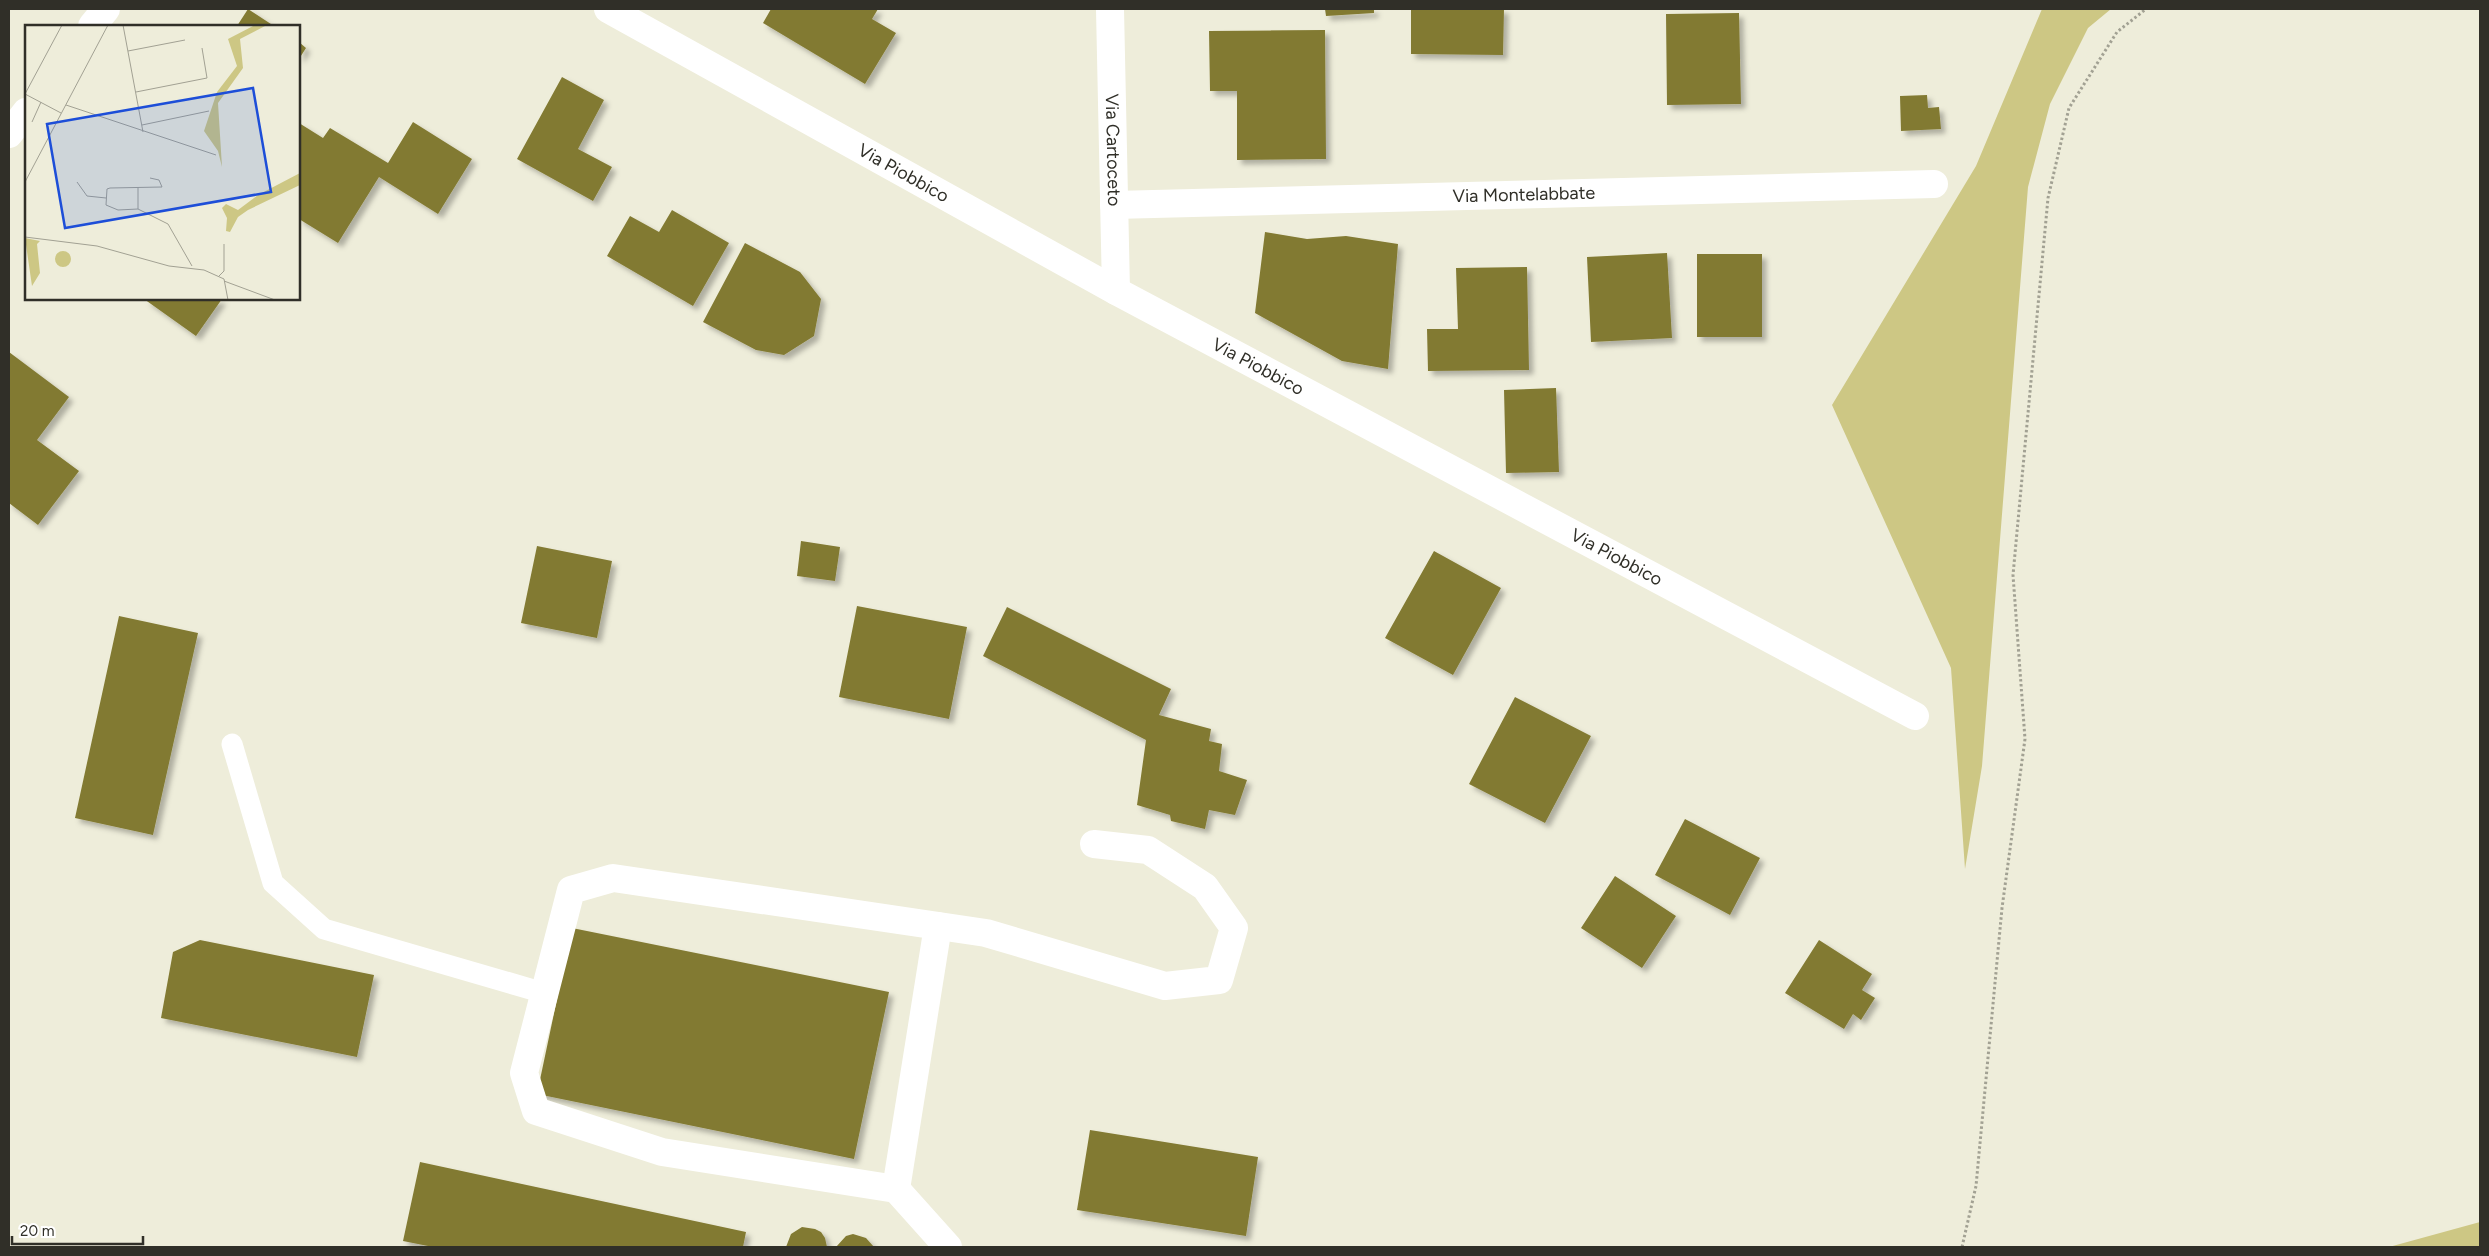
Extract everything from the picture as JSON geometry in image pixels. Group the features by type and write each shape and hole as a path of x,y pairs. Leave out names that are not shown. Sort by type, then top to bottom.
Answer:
{"street":[{"path":"93,25 106,9"},
{"name":"Via Piobbico","path":"608,9 1116,291 1915,716"},
{"name":"Via Cartoceto","path":"1110,9 1116,291"},
{"path":"9,134 25,113"},
{"name":"Via Montelabbate","path":"1114,205 1934,184"},
{"path":"948,1247 896,1189 662,1152 536,1111 524,1073 571,890 613,878 986,933 1165,986 1219,980 1234,928 1205,887 1148,850 1094,844"},
{"path":"896,1189 938,926"}],"lane":[{"path":"232,744 273,883 324,929 544,993"}],"path":[{"path":"1962,1247 1967,1234 1976,1186 2002,908 2025,739 2013,576 2048,198 2069,108 2117,32 2146,9"}],"shaded area":[{"path":"2042,9 2111,9 2088,28 2050,104 2028,187 1982,766 1965,869 1951,668 1832,405 1976,166"},
{"path":"2480,1222 2480,1247 2389,1247"}],"building":[{"path":"248,9 272,25 238,25"},
{"path":"771,9 878,9 872,19 896,33 865,84 763,23"},
{"path":"1325,9 1374,9 1374,13 1326,16"},
{"path":"1411,9 1504,9 1503,55 1411,54"},
{"path":"1739,13 1741,104 1667,105 1666,14"},
{"path":"1325,30 1326,159 1237,160 1237,91 1210,91 1209,31"},
{"path":"300,43 306,48 300,57"},
{"path":"562,77 604,100 578,149 612,167 593,201 517,159"},
{"path":"1927,95 1928,108 1939,107 1941,129 1901,131 1900,96"},
{"path":"413,122 472,159 438,214 379,177 338,243 300,220 300,124 323,138 330,128 388,163"},
{"path":"672,210 729,243 693,306 607,256 630,216 659,232"},
{"path":"1265,232 1307,239 1346,236 1398,244 1388,369 1342,361 1255,313"},
{"path":"745,243 800,272 821,299 814,336 784,355 756,350 703,322"},
{"path":"1667,253 1672,338 1591,342 1587,257"},
{"path":"1697,254 1762,254 1762,337 1697,337"},
{"path":"1527,267 1529,370 1428,371 1427,329 1458,329 1456,268"},
{"path":"145,300 221,300 196,336"},
{"path":"9,352 69,397 37,440 79,471 38,525 9,503"},
{"path":"1556,388 1559,472 1506,473 1504,390"},
{"path":"801,541 840,547 835,581 797,576"},
{"path":"537,546 612,561 597,638 521,623"},
{"path":"1434,551 1501,588 1453,675 1385,638"},
{"path":"857,606 967,627 949,719 839,697"},
{"path":"1007,607 1171,689 1159,715 1211,729 1209,741 1222,744 1219,771 1247,780 1235,815 1209,810 1205,829 1171,821 1170,815 1137,805 1146,740 983,656"},
{"path":"119,616 198,633 153,835 75,818"},
{"path":"1515,697 1591,736 1545,823 1469,784"},
{"path":"1685,819 1760,858 1730,915 1655,875"},
{"path":"1615,876 1676,916 1642,968 1581,928"},
{"path":"572,928 889,992 854,1159 537,1094"},
{"path":"200,940 374,975 357,1057 161,1018 173,952"},
{"path":"1819,940 1872,974 1862,990 1875,998 1861,1020 1853,1014 1844,1029 1785,993"},
{"path":"1090,1130 1258,1157 1246,1236 1077,1210"},
{"path":"420,1162 746,1232 743,1247 433,1247 403,1241"},
{"path":"802,1227 821,1232 827,1247 786,1247 791,1234"},
{"path":"853,1234 866,1238 874,1247 836,1247 846,1236"}]}
